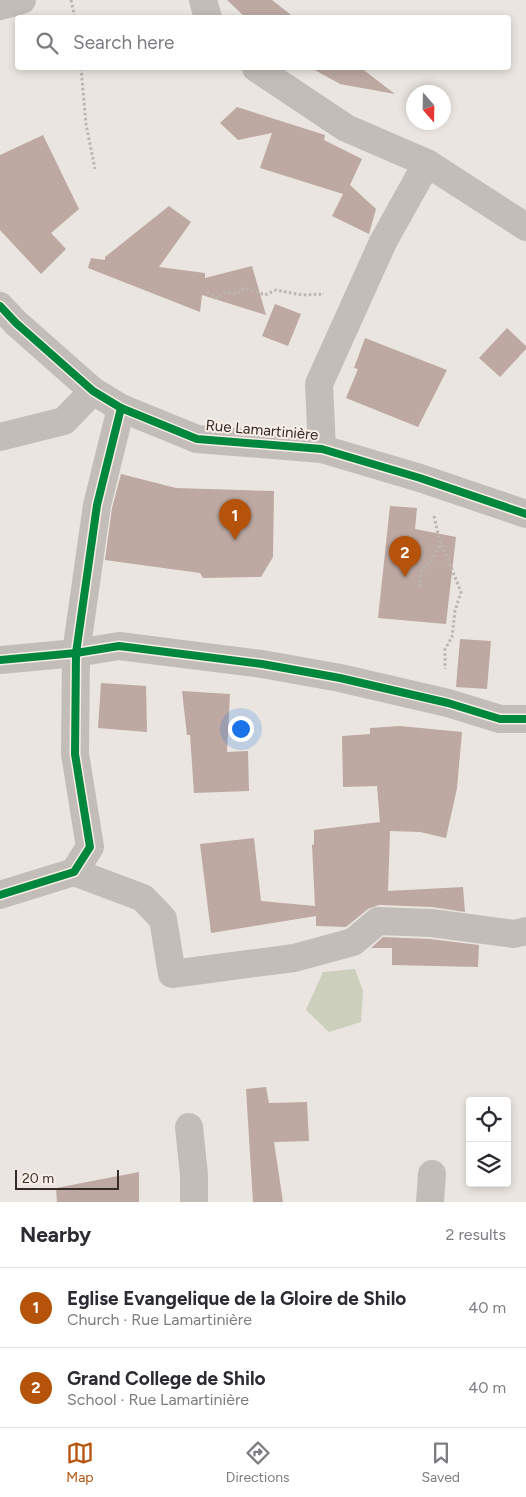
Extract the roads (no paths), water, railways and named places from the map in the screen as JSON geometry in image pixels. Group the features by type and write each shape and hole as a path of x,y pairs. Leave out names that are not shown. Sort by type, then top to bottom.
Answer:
{"street":[{"path":"0,6 22,0"},
{"path":"203,0 207,15"},
{"path":"259,70 346,128 427,164 526,227"},
{"path":"322,449 319,384 383,242 427,164"},
{"name":"Rue Lamartinière","path":"0,306 16,323 93,391 121,408 197,439 322,449 420,478 526,514"},
{"path":"0,437 64,422 93,391"},
{"path":"74,872 90,847 75,754 76,653 96,505 121,408"},
{"path":"0,660 76,653 119,646 262,664 340,678 448,703 500,719 526,719"},
{"path":"0,896 74,872 143,898 163,919 172,974 294,958 352,942 378,921 431,923 514,934 526,931"},
{"path":"189,1127 194,1175 194,1202"},
{"path":"430,1202 432,1174"}],"place":[{"name":"Eglise Evangelique de la Gloire de Shilo","path":"235,540"},
{"name":"Grand College de Shilo","path":"405,577"}]}
